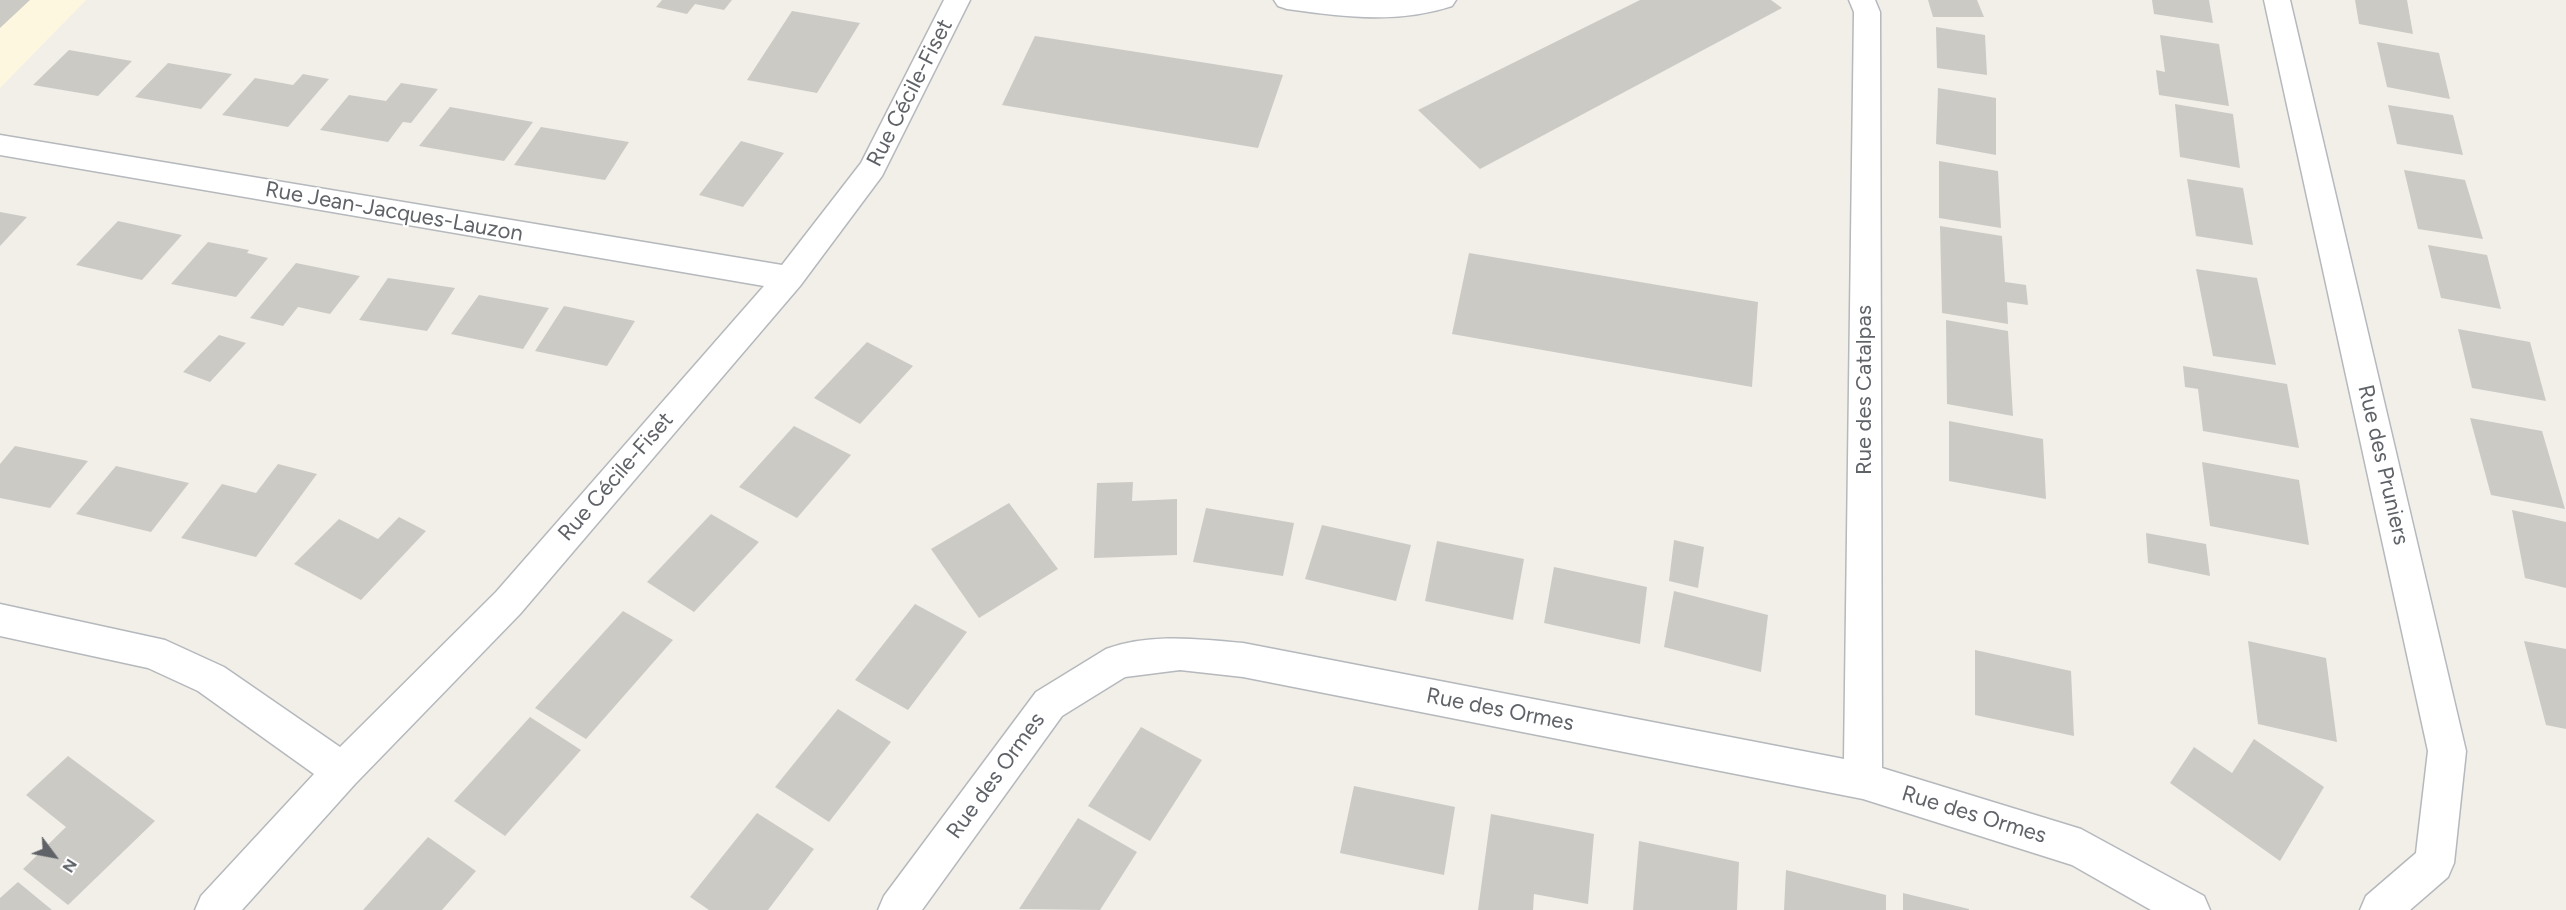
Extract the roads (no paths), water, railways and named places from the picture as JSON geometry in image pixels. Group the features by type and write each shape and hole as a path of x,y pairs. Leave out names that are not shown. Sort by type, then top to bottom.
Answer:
{"street":[{"name":"Rue Cécile-Fiset","path":"215,910 342,771 508,603 789,278 872,169 957,0"},
{"path":"1287,0 1367,11 1432,5 1443,0"},
{"name":"Rue des Catalpas","path":"1862,0 1867,12 1863,781"},
{"name":"Rue des Pruniers","path":"2277,0 2447,751 2434,863 2380,910"},
{"name":"Rue Jean-Jacques-Lauzon","path":"0,145 789,278"},
{"path":"0,620 152,652 211,679 342,771"},
{"name":"Rue des Ormes","path":"898,910 1049,704 1119,661 1180,654 1243,660 1863,781 2081,848 2190,910"}]}
